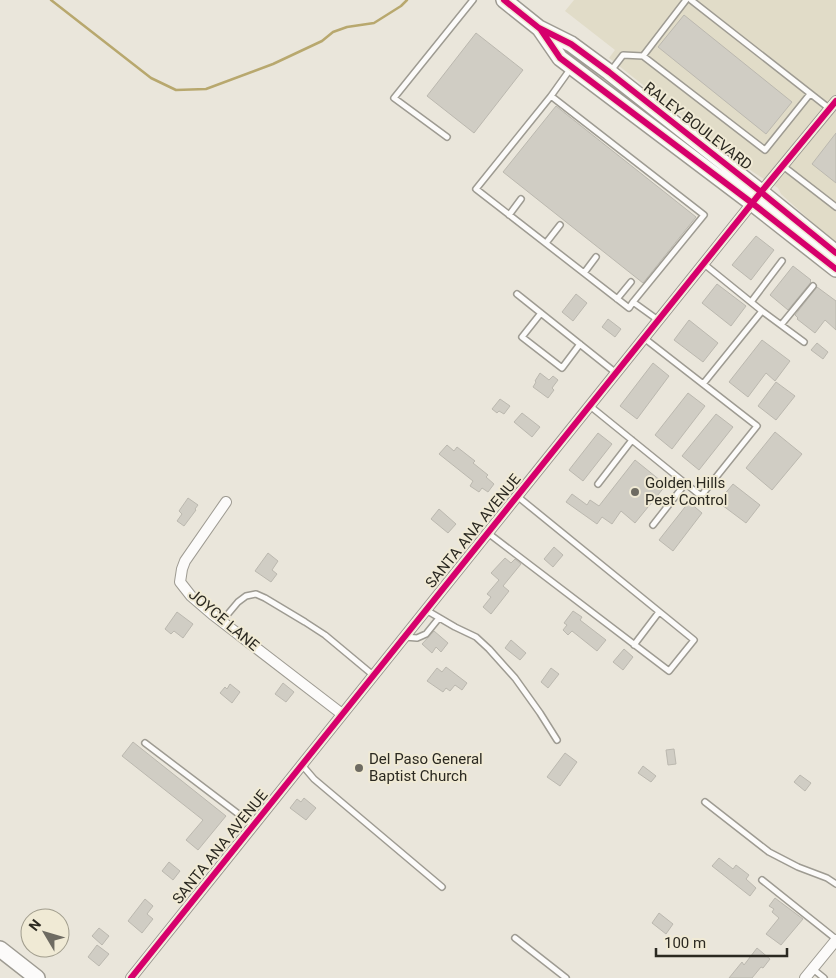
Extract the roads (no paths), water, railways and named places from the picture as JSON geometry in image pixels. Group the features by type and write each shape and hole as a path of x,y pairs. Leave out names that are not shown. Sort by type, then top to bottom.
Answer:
{"street":[{"name":"RALEY BOULEVARD","path":"504,0 539,28 571,44 609,72 836,269"},
{"name":"RALEY BOULEVARD","path":"539,28 560,58 657,130 669,131 736,183 747,189 756,198 835,251"},
{"name":"SANTA ANA AVENUE","path":"130,978 756,198 833,105"},
{"name":"JOYCE LANE","path":"226,502 185,561 180,582 191,596 342,714"},
{"path":"805,978 836,939"},
{"path":"0,949 37,978"}],"lane":[{"path":"446,137 394,98 473,0"},
{"path":"643,56 686,0"},
{"path":"691,0 810,94 833,105"},
{"path":"609,72 623,55 643,56 765,150 810,94"},
{"path":"550,96 704,215 629,308 476,189 572,66"},
{"path":"783,165 836,207"},
{"path":"509,215 522,199"},
{"path":"546,244 560,226"},
{"path":"584,273 596,257"},
{"path":"750,302 782,262"},
{"path":"704,264 750,302 804,342"},
{"path":"617,299 631,282"},
{"path":"781,325 813,286"},
{"path":"517,294 616,373"},
{"path":"633,302 658,321"},
{"path":"703,384 762,311"},
{"path":"541,313 522,337 562,368 580,344"},
{"path":"590,406 701,496 756,426 644,338"},
{"path":"598,484 632,440"},
{"path":"654,524 686,484"},
{"path":"488,533 669,672 694,640 517,496"},
{"path":"222,621 238,602 246,596 256,594 325,635 373,676"},
{"path":"426,610 476,637 490,650 515,678 557,740"},
{"path":"634,645 659,612"},
{"path":"404,637 417,638 426,634 439,618"},
{"path":"145,743 253,825"},
{"path":"301,765 314,779 442,887"},
{"path":"705,802 769,852 836,884"},
{"path":"762,880 836,939"},
{"path":"516,938 566,978"},
{"path":"812,969 824,978"}],"waterway":[{"path":"51,0 151,78 176,90 206,89 273,64 322,41 333,32 347,27 374,23 407,0"}],"place":[{"name":"Golden Hills Pest Control","path":"635,492"},
{"name":"Del Paso General Baptist Church","path":"359,768"}]}
